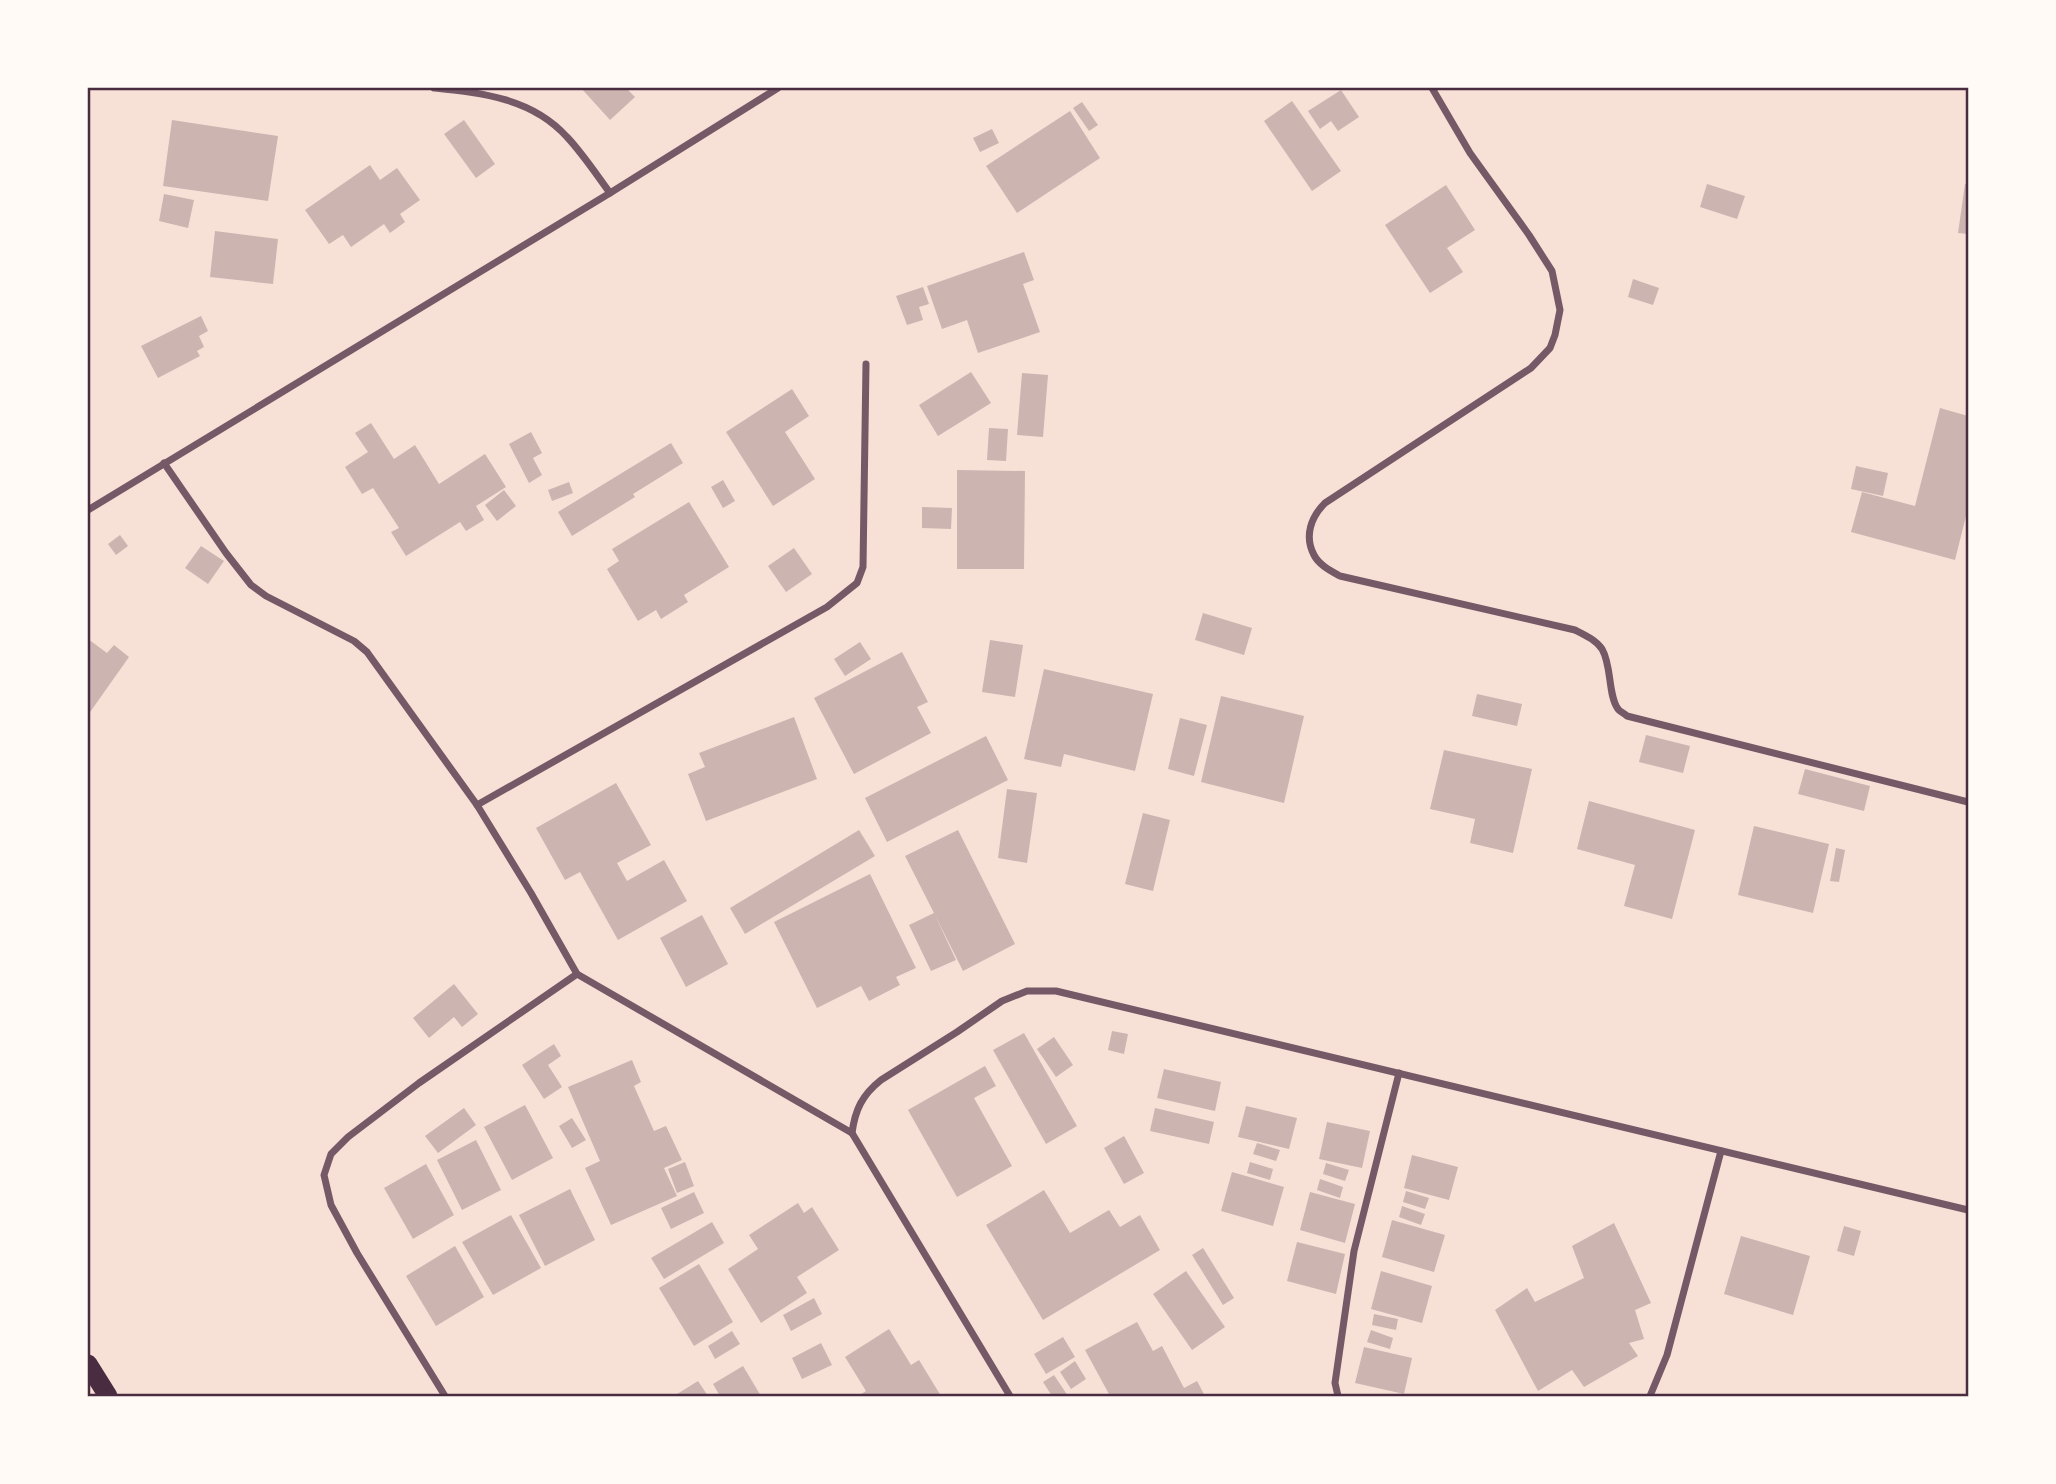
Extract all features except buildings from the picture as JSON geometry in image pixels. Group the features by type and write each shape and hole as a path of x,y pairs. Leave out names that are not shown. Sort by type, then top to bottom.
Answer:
{"highway":[{"path":"88,1364 108,1396"}],"street":[{"path":"433,88 486,93 514,101 540,114 566,135 610,193"},
{"path":"88,510 778,88"},
{"path":"1432,88 1470,153 1552,271 1560,310 1555,334 1549,348 1531,368 1325,503 1314,514 1309,534 1314,555 1325,567 1340,576 1575,630 1594,640 1602,649 1608,663 1614,700 1618,709 1627,716 1969,802"},
{"path":"477,805 827,607 857,583 863,567 866,364"},
{"path":"164,463 251,585 266,596 354,641 367,652 477,805 577,974 852,1133 1010,1396"},
{"path":"445,1396 357,1253 331,1205 324,1175 331,1154 348,1137 419,1083 577,974"},
{"path":"852,1133 855,1114 870,1089 1002,1001 1027,991 1056,991 1969,1210"},
{"path":"1338,1396 1335,1383 1354,1251 1399,1073"},
{"path":"1650,1396 1667,1355 1721,1151"}]}
